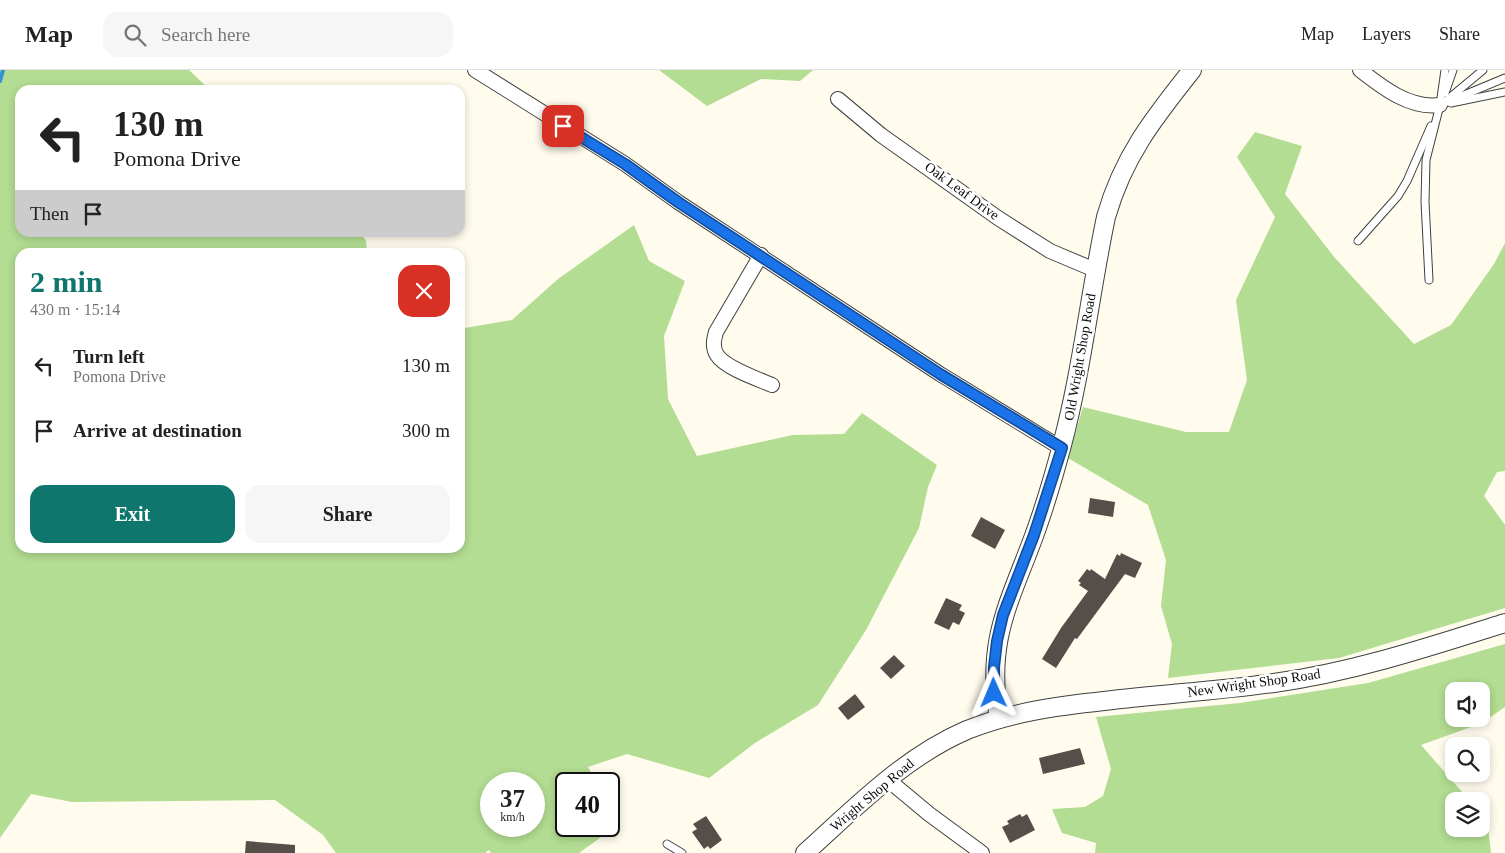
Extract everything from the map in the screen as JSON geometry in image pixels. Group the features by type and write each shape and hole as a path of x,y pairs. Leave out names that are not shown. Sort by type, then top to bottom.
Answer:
{"street":[{"path":"475,70 625,164 678,202 940,374 1062,448"},
{"name":"Old Wright Shop Road","path":"999,719 994,693 997,641 1014,585 1034,535 1062,448 1084,340 1095,270 1106,217 1114,190 1126,163 1162,108 1192,70"},
{"path":"1360,70 1392,93 1406,100 1420,104 1440,105"},
{"name":"Oak Leaf Drive","path":"838,99 881,135 998,218 1050,251 1095,270"},
{"path":"761,255 716,332 714,344 717,355 725,363 772,385"},
{"name":"New Wright Shop Road","path":"999,719 1052,707 1232,688 1336,672 1383,661 1505,624"},
{"name":"Wright Shop Road","path":"805,853 887,779 914,760 942,742 999,719"},
{"path":"887,779 929,814 982,853"}],"lane":[{"path":"1429,280 1425,202 1426,160 1440,105 1445,70"},
{"path":"1358,241 1398,196 1407,181 1453,70"},
{"path":"1440,105 1483,70"},
{"path":"1440,105 1505,78"},
{"path":"1440,105 1505,92"},
{"path":"667,844 682,853"}],"green space":[{"path":"0,70 189,70 205,85 15,85 15,237 364,237 367,248 15,248 15,553 465,553 465,328 512,320 558,279 634,225 649,261 685,281 664,336 668,399 697,456 793,435 844,434 862,413 937,465 928,487 919,528 866,630 818,705 755,743 709,778 627,754 588,767 591,772 555,772 555,837 601,837 579,853 491,853 489,850 485,853 336,853 323,835 275,800 72,802 31,794 0,838"},
{"path":"659,70 813,70 800,81 761,79 707,106"},
{"path":"1255,132 1302,146 1285,194 1335,258 1414,344 1451,325 1494,264 1505,243 1505,471 1497,472 1484,496 1505,525 1505,608 1339,658 1168,678 1172,644 1161,606 1166,560 1148,505 1068,458 1083,407 1186,432 1229,432 1247,380 1236,300 1275,217 1237,157"},
{"path":"1505,644 1505,707 1490,717 1490,682 1445,682 1445,727 1471,727 1421,745 1445,772 1445,782 1453,782 1462,792 1445,792 1445,837 1489,837 1491,853 1095,853 1096,843 1062,833 1052,809 1085,807 1103,796 1111,769 1096,717 1240,703 1368,683"}],"building":[{"path":"1090,498 1115,502 1113,517 1088,513"},
{"path":"981,517 1005,530 995,549 971,536"},
{"path":"1121,553 1142,563 1135,578 1125,574 1077,639 1075,638 1056,668 1042,659 1061,628 1088,591 1079,585 1081,583 1078,581 1087,569 1090,571 1091,569 1105,579 1117,554 1120,556"},
{"path":"946,598 962,605 959,610 965,613 959,625 953,622 949,630 934,623"},
{"path":"894,655 905,666 891,679 880,668"},
{"path":"855,694 865,707 848,720 838,708"},
{"path":"1080,748 1085,764 1043,774 1039,758"},
{"path":"1020,814 1022,817 1027,814 1035,830 1010,843 1002,827 1009,824 1007,821"},
{"path":"706,816 722,840 710,849 708,846 704,849 692,832 697,829 693,824"},
{"path":"246,841 295,845 295,853 245,853"}],"waterway":[{"path":"0,81 3,70"}],"route":[{"path":"563,126 625,164 678,202 940,374 1062,448 1034,535 1003,615 994,667 994,693"}]}
